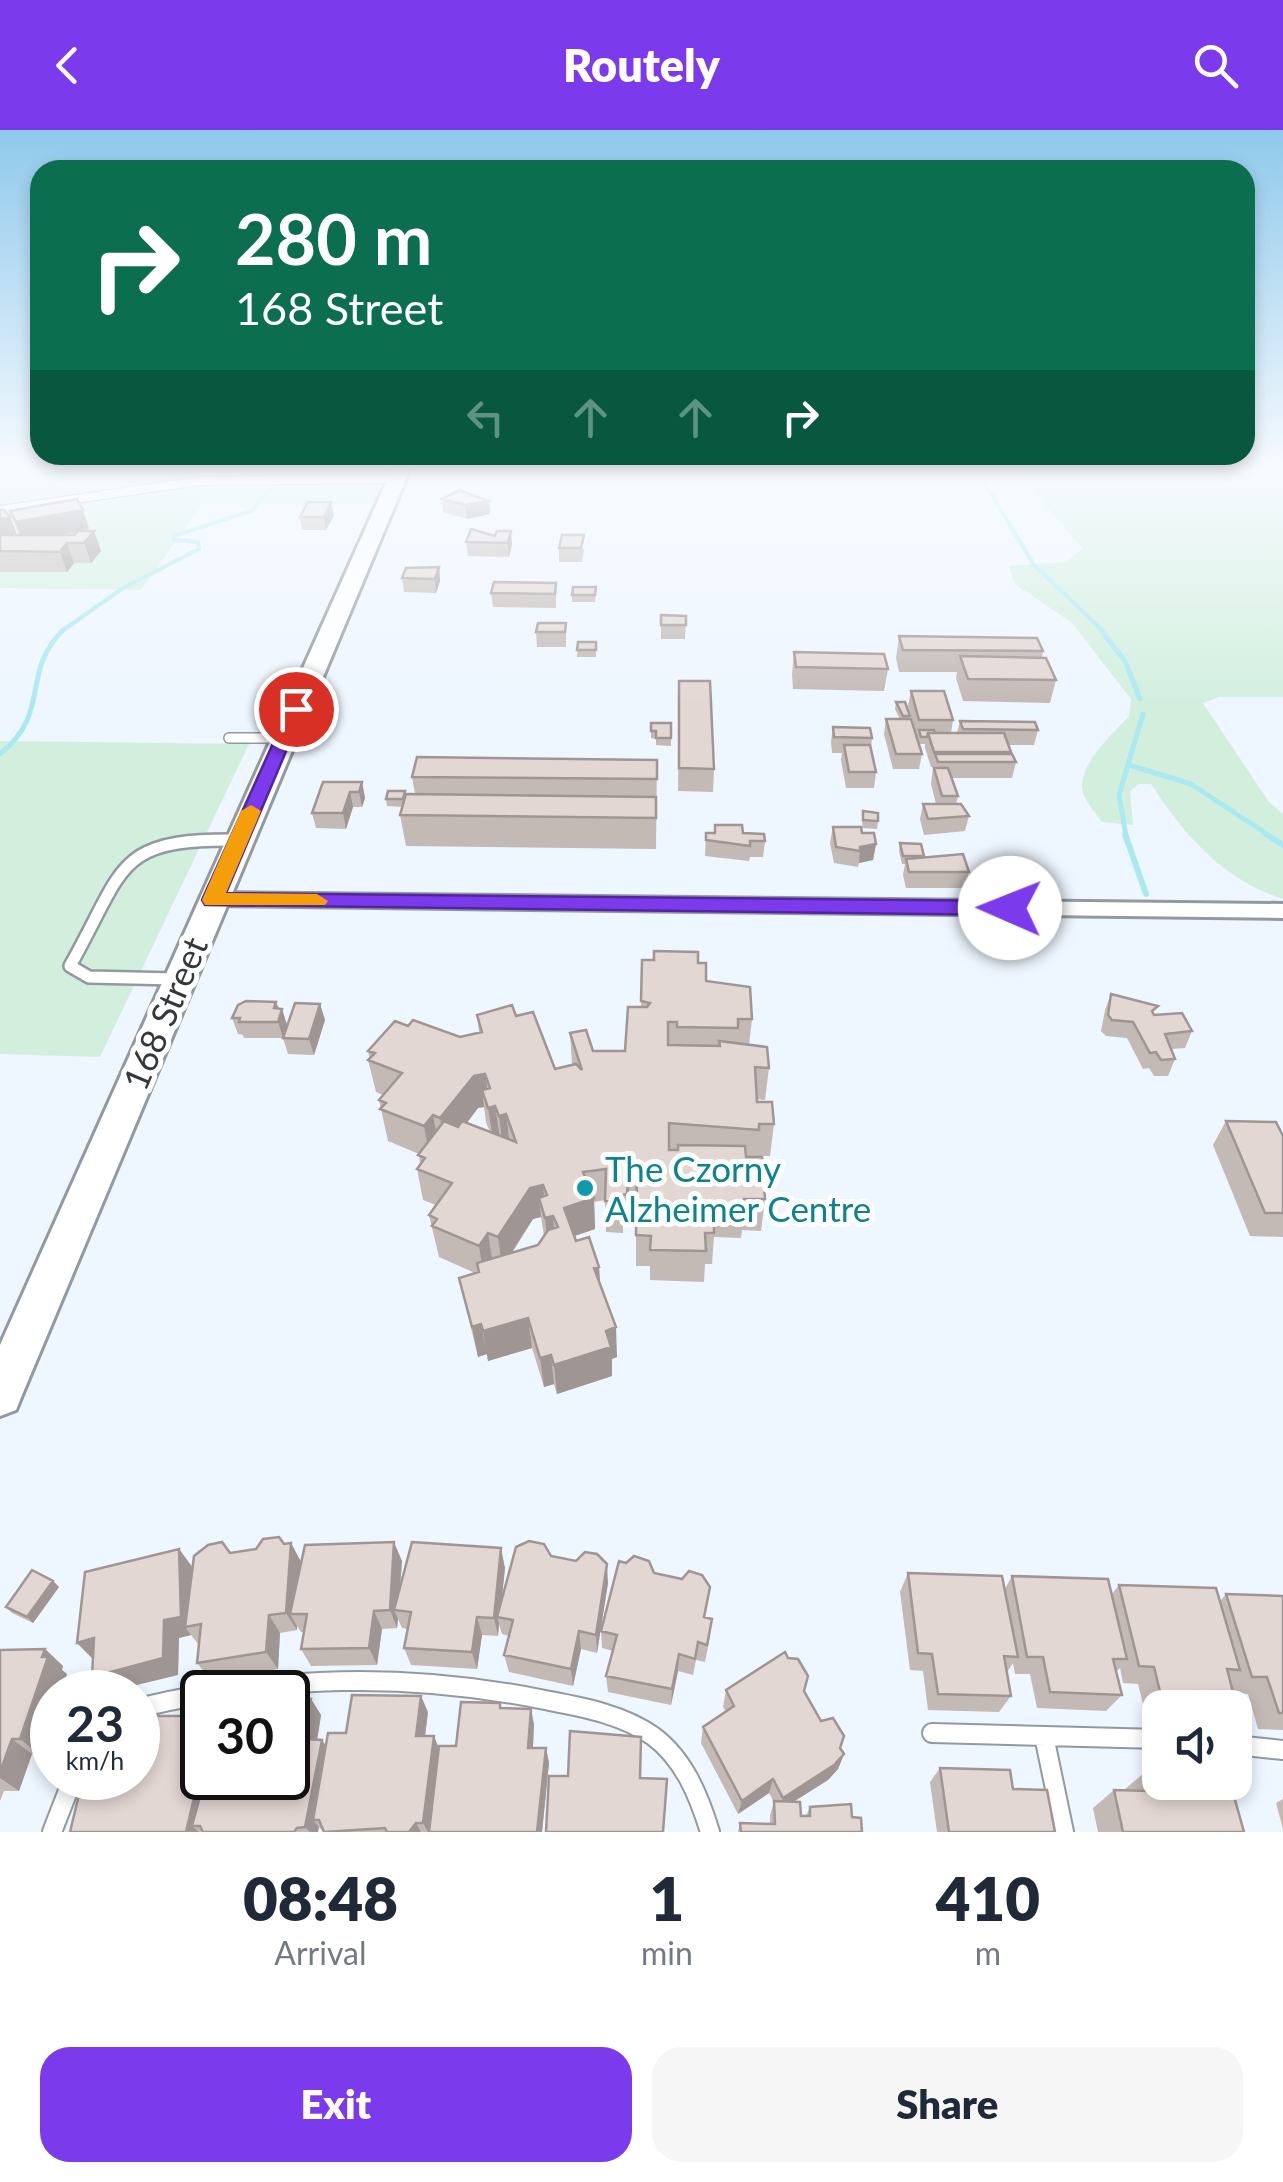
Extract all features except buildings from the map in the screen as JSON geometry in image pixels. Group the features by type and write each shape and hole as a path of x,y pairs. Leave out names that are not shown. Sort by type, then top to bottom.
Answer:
{"main road":[{"name":"168 Street","path":"0,1395 367,546"}],"street":[{"path":"213,900 1283,911"}],"lane":[{"path":"228,738 283,738"},
{"path":"180,979 114,980 89,976 70,966 131,858 144,848 172,841 238,840"},
{"path":"160,1703 212,1690 349,1678 460,1683 520,1693 607,1715 652,1736 687,1772 710,1832"},
{"path":"932,1733 1142,1739"},
{"path":"1044,1736 1064,1832"},
{"path":"1252,1747 1283,1750"},
{"path":"52,1832 65,1800"}],"green space":[{"path":"0,546 172,546 141,590 0,588"},
{"path":"1081,546 1283,546 1283,697 1219,697 1203,703 1269,802 1283,814 1283,899 1223,868 1177,821 1151,784 1139,784 1130,791 1133,825 1102,822 1087,802 1082,788 1087,768 1129,716 1131,699 1072,623 1015,584 1009,566 1065,562 1083,549"},
{"path":"0,741 249,744 100,1057 0,1054"}],"waterway":[{"path":"63,630 123,588 199,546"},
{"path":"1023,546 1034,565 1103,631"},
{"path":"1100,629 1125,661 1140,699"},
{"path":"0,754 26,723 42,661 63,630"},
{"path":"1126,836 1119,795 1143,714"},
{"path":"1132,766 1191,784 1270,836"},
{"path":"1125,834 1146,894"},
{"path":"1266,834 1283,845"}],"slow traffic":[{"path":"251,811 213,900 317,901"}],"place":[{"name":"The Czorny Alzheimer Centre","path":"585,1188"}],"route":[{"path":"296,709 213,900 1010,908"}]}
